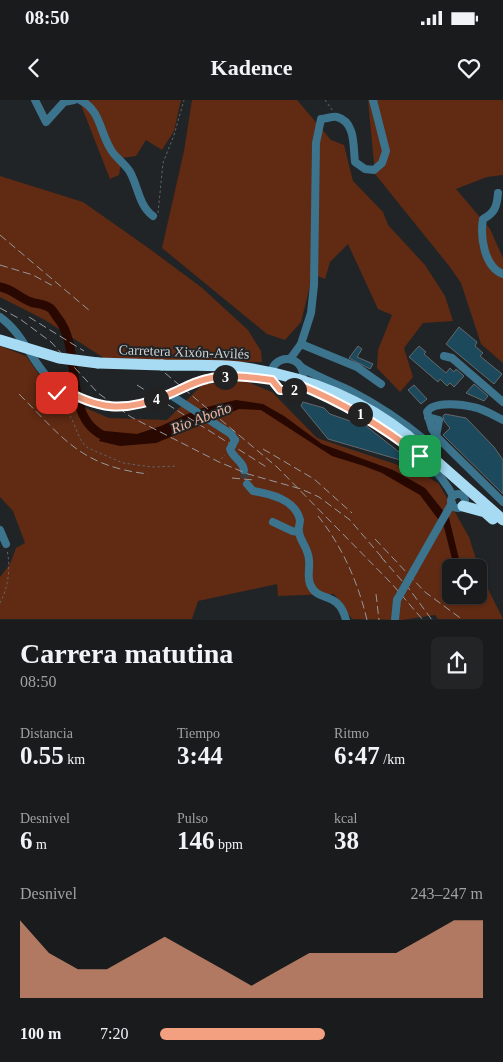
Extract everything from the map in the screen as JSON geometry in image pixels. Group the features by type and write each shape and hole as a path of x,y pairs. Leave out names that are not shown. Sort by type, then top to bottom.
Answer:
{"highway":[{"name":"Carretera Xixón-Avilés","path":"0,340 60,358 128,366 237,367 270,372 306,381 331,390 366,407 408,436 503,520"},
{"path":"431,438 487,504"},
{"path":"463,506 485,512 503,527"}],"street":[{"path":"35,100 46,122 64,102 74,100"},
{"path":"80,100 88,103 98,119 110,150 130,172 146,211 153,216"},
{"path":"301,367 303,377 294,390 280,390 272,380 271,374 275,364 279,361 290,359 302,344 311,313 314,285 316,143 321,119 337,117 348,124 351,129 355,162 365,169 374,170 382,163 386,152 373,100"},
{"path":"498,193 497,205 492,214 483,219 482,239 485,252 493,267 503,274"},
{"path":"0,317 16,332 40,368 58,386 83,400 100,406 122,407 142,403 209,378 242,376 272,380"},
{"path":"302,344 357,367 381,384"},
{"path":"444,356 452,358 503,402"},
{"path":"290,359 316,377 349,390 384,408 431,438 503,502"},
{"path":"299,385 345,405 386,430 436,471 451,503 457,508 463,506 466,502 464,495 457,493 451,503 438,528 397,600 395,620"},
{"path":"169,394 231,434 233,443 232,454 243,465 244,470"},
{"path":"431,438 427,412 429,408 435,405 480,409 503,420"},
{"path":"247,484 253,491 271,494 291,506 300,522 299,532 308,549 310,584 314,591 322,596 333,598 342,607 346,620"},
{"path":"273,522 292,531 299,532"},
{"path":"0,530 6,544"}],"path":[{"path":"153,216 155,217 158,213 163,163 174,135 184,100"},
{"path":"325,100 337,117"},
{"path":"58,386 59,399 71,417 72,424 83,445 123,463 152,467 177,466"},
{"path":"0,603 6,590 8,570 6,544"}],"shaded area":[{"path":"79,100 181,100 174,131 162,150 146,140 136,156 122,158 119,175 110,179"},
{"path":"192,100 297,100 331,140 344,145 353,181 383,212 388,225 425,265 445,296 453,321 423,323 404,348 413,377 400,392 377,368 378,350 392,315 378,309 348,244 330,262 325,279 313,274 301,322 285,340 267,334 162,248 184,151"},
{"path":"368,100 503,100 503,175 487,177 456,189 490,229 503,258 503,363 481,344 461,283 375,174"},
{"path":"0,176 83,202 147,247 201,287 248,330 261,351 262,362 107,360 45,320 0,297"},
{"path":"0,346 26,356 50,390 69,401 109,418 167,420 203,384 245,381 272,392 317,438 422,473 439,484 469,537 476,559 442,559 442,604 487,604 487,587 503,619 438,619 435,615 402,620 352,619 334,594 278,596 277,584 198,601 192,619 0,619 0,577 10,564 16,548 25,543 13,511 0,497"}],"water":[{"path":"236,400 263,404 284,416 322,444 393,470 425,488 449,518 459,559 452,559 444,527 420,495 382,473 332,456 261,410 239,409 156,443 120,446 99,441 105,431 137,434 161,426 199,409"}],"building":[{"path":"459,327 477,342 475,346 483,353 480,356 502,374 494,384 446,344"},
{"path":"358,346 362,349 357,357 373,364 370,369 349,358"},
{"path":"419,346 426,352 424,354 446,373 450,368 454,372 456,369 464,376 454,387 450,383 447,386 440,379 438,382 409,357"},
{"path":"474,384 488,396 484,401 466,393"},
{"path":"414,385 427,399 421,404 408,390"},
{"path":"303,402 324,408 330,414 350,421 361,422 408,459 407,462 328,439 301,406"},
{"path":"445,414 466,418 494,447 503,460 503,494 443,435 450,428 444,421 443,416"}],"waterway":[{"name":"Rio Aboño","path":"0,287 31,302 48,307 54,312 65,331 70,348 75,386 85,419 96,431 113,439"}],"tunnel":[{"path":"244,470 247,484"}],"railway":[{"path":"0,235 90,311"},
{"path":"0,265 33,275 53,286"},
{"path":"0,308 20,319 51,342 98,393 131,417 219,462 248,474 301,489 319,497 350,520 385,561"},
{"path":"29,317 84,351"},
{"path":"165,373 277,467 392,584 423,620"},
{"path":"137,385 268,468"},
{"path":"19,394 75,448 106,464 148,474"},
{"path":"263,449 314,479 352,513"},
{"path":"232,478 254,480"},
{"path":"318,516 342,552 354,578 367,620"},
{"path":"375,539 425,592 463,620"},
{"path":"381,557 410,590 432,620"},
{"path":"376,594 379,620"}],"route":[{"path":"57,393 58,386 83,400 100,406 122,407 158,399 209,378 242,376 272,380 280,390 294,390 299,385 345,405 386,430 420,456"}]}
